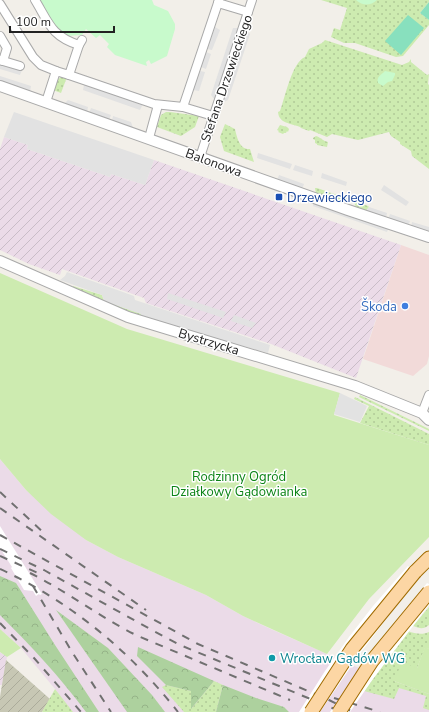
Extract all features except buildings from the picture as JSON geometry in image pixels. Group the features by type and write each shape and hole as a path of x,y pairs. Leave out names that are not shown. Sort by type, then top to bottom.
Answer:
{"main road":[{"path":"311,712 352,649 415,572 429,558"},
{"path":"339,712 372,661 429,592"}],"street":[{"path":"35,0 56,34 67,41 80,42 69,75"},
{"name":"Stefana Drzewieckiego","path":"200,157 252,0"},
{"path":"183,107 218,2 248,12"},
{"path":"0,4 33,57 41,65 158,105 183,107 213,116"},
{"path":"0,36 7,48 2,60 20,66"},
{"path":"46,102 56,71"},
{"name":"Balonowa","path":"0,86 429,237"},
{"path":"149,138 158,105"},
{"name":"Bystrzycka","path":"0,261 128,317 355,386 427,415"},
{"path":"427,415 429,395"}],"shaded area":[{"path":"215,27 220,30 212,50 207,49"},
{"path":"233,28 239,28 215,100 211,95"},
{"path":"246,30 250,34 228,100 222,103"},
{"path":"206,52 211,54 206,69 201,67"},
{"path":"0,63 22,70 20,75 0,69"},
{"path":"200,71 205,72 199,91 193,90"},
{"path":"0,76 31,86 30,92 0,82"},
{"path":"84,85 143,104 140,110 83,90"},
{"path":"68,100 88,107 87,112 64,104"},
{"path":"91,108 111,115 109,120 89,113"},
{"path":"14,112 154,160 145,185 111,174 110,177 27,149 28,145 4,137"},
{"path":"113,116 131,122 133,128 112,121"},
{"path":"4,137 28,145 27,149 110,177 111,174 145,185 154,160 401,245 356,378 271,344 146,303 144,298 62,269 60,275 29,264 0,250 0,149"},
{"path":"258,153 292,164 290,169 257,158"},
{"path":"295,165 313,171 312,176 293,170"},
{"path":"322,173 347,182 346,186 321,178"},
{"path":"279,175 304,184 302,189 277,180"},
{"path":"384,185 409,202 406,206 381,190"},
{"path":"314,202 389,227 387,232 313,206"},
{"path":"369,207 387,213 386,218 365,212"},
{"path":"390,214 410,221 408,226 388,219"},
{"path":"412,222 429,227 429,233 411,227"},
{"name":"Škoda","path":"401,245 429,255 429,356 427,364 413,376 363,359"},
{"path":"67,272 134,296 135,300 270,345 268,353 141,317 141,314 104,301 102,295 60,280"},
{"path":"168,293 226,312 223,318 167,299"},
{"path":"234,315 256,323 252,328 231,321"},
{"path":"340,393 367,406 360,422 334,414"},
{"path":"0,459 26,490 86,540 118,557 206,595 243,616 273,630 377,676 429,693 429,712 70,712 55,689 21,648 0,629"},
{"path":"0,652 7,657 2,685 0,685"},
{"path":"6,660 50,699 42,712 0,712 0,697"}],"green space":[{"path":"37,0 152,0 154,5 168,11 175,24 175,29 167,56 151,64 149,60 146,62 147,66 115,55 107,47 109,44 100,35 96,38 86,29 82,35 65,36 53,25"},
{"path":"321,0 429,0 420,13 429,20 429,25 403,56 396,57 355,43 344,43 331,37 334,28 340,30 347,8"},
{"path":"356,0 377,0 366,4"},
{"path":"429,2 429,20 420,13"},
{"path":"408,15 424,28 401,55 385,41"},
{"path":"325,40 402,65 409,62 411,59 411,62 427,75 429,74 429,169 412,156 411,151 400,144 400,142 391,136 389,132 358,140 332,134 327,137 281,119 278,112 280,111 296,66 300,60 305,57 309,49"},
{"path":"385,71 395,73 395,75 392,81 383,86 378,83 378,79 379,76"},
{"path":"61,77 67,77 61,93 53,90 57,80"},
{"path":"166,112 199,116 195,127 181,136 157,127 161,115"},
{"path":"225,124 235,129 241,145 244,148 250,149 254,162 224,151 220,137"},
{"path":"280,125 287,127 289,129 288,132 287,131 283,134 278,132 279,131 277,130"},
{"path":"316,136 328,142 327,147 317,145 315,143 313,138"},
{"path":"315,188 349,199 343,203 316,194"},
{"path":"354,201 369,207 365,212 356,207"},
{"name":"Rodzinny Ogród Działkowy Gądowianka","path":"0,273 127,329 340,393 334,415 429,445 429,537 369,599 327,654 243,616 206,595 118,557 86,540 51,514 26,490 0,459"},
{"path":"73,286 102,295 104,301 142,314 138,316 73,289"},
{"path":"360,395 429,429 429,431 359,397"},
{"path":"355,397 429,434 429,445 360,423 369,406 354,399"},
{"path":"0,576 16,583 99,712 86,712 45,662 0,615"},
{"path":"429,607 429,625 423,628 413,626"},
{"path":"56,610 108,648 152,695 165,712 127,712"},
{"path":"0,629 21,648 7,657 0,652"},
{"path":"408,631 419,634 429,632 429,649 425,648 417,668 394,681 429,694 429,710 423,708 426,696 399,688 394,699 364,691"},
{"path":"138,647 214,681 191,709 191,691 166,685 137,656"},
{"path":"425,647 429,649 429,694 394,681 402,662 417,668"},
{"path":"214,681 223,685 216,712 184,712 162,687 166,685 191,691 192,708"},
{"path":"223,685 284,707 289,712 216,712"},
{"path":"55,689 73,712 42,712"}],"pier":[{"path":"0,526 42,594 36,596 33,591 24,590 0,548"},
{"path":"408,566 420,577 359,655 320,712 299,712 349,637 373,606"},
{"path":"427,583 429,584 429,605 350,712 330,712 375,647"}],"railway":[{"path":"0,492 45,534"},
{"path":"0,508 146,610"},
{"path":"0,535 198,644 329,700 353,712"},
{"path":"0,549 44,570 180,645 337,710"},
{"path":"0,556 38,573"},
{"path":"0,569 51,597 98,630 140,669 178,712"},
{"path":"30,573 138,636 290,700"},
{"path":"33,586 72,652 111,712"},
{"path":"0,623 34,658 81,712"},
{"path":"334,698 380,712"}],"place":[{"name":"Drzewieckiego","path":"279,197"},
{"name":"Škoda","path":"405,306"},
{"name":"Wrocław Gądów WG","path":"272,658"}]}
